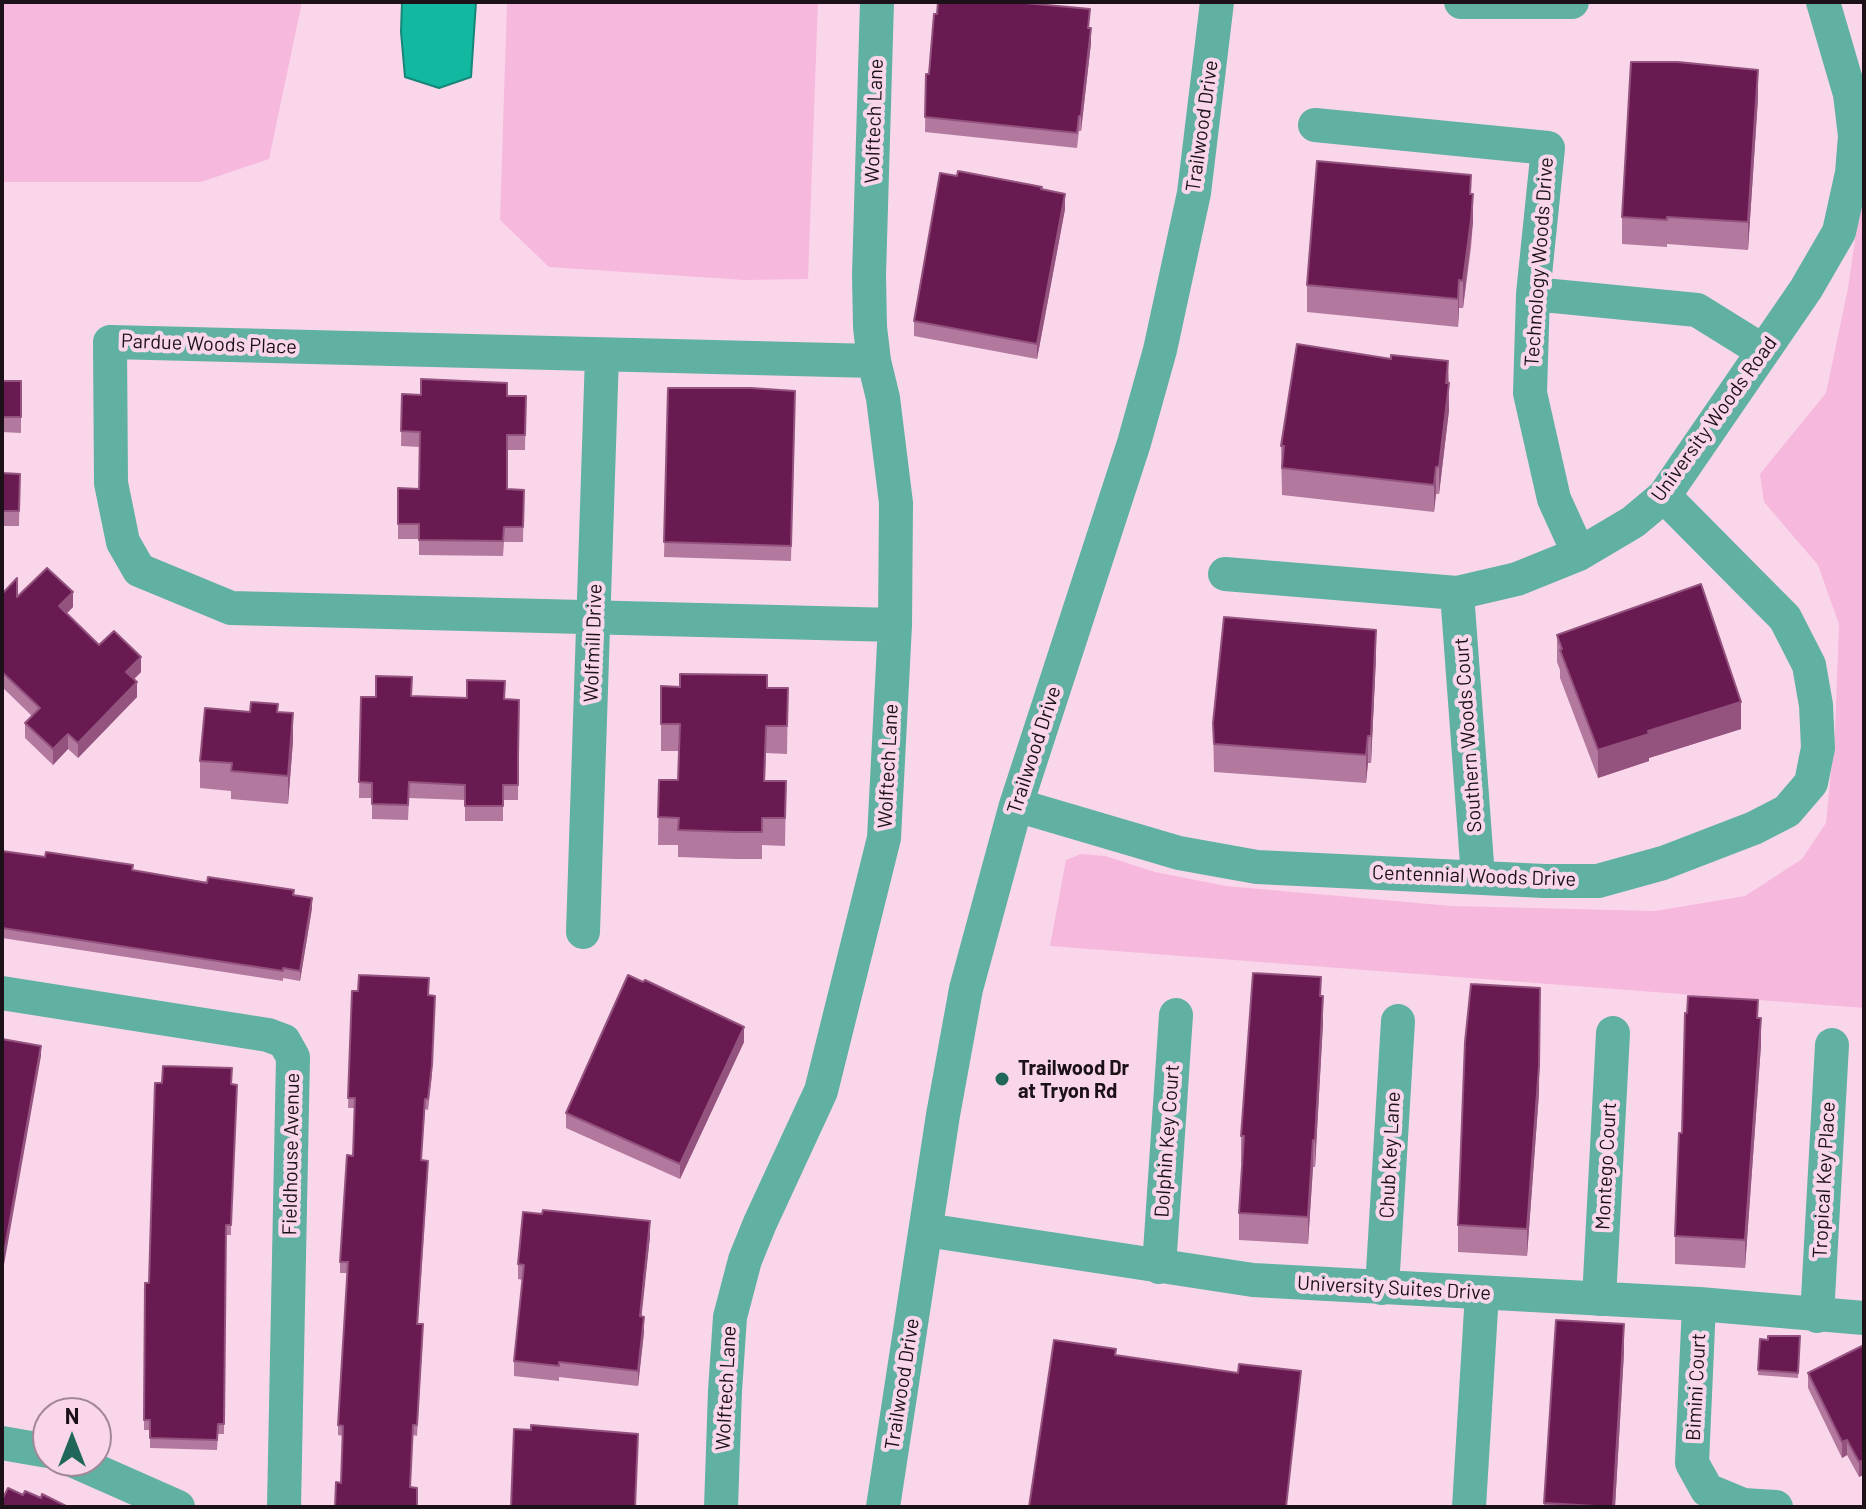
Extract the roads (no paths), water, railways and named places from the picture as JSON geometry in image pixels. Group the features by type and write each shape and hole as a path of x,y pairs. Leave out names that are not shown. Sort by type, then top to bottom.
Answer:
{"street":[{"name":"Wolftech Lane","path":"721,1507 730,1317 745,1260 821,1091 884,838 895,625 896,503 883,398 870,327 877,2"},
{"name":"Trailwood Drive","path":"883,1507 966,989 1016,805 1134,443 1160,350 1194,193 1217,2"},
{"path":"1461,2 1572,2"},
{"name":"University Woods Road","path":"1225,574 1457,593 1517,579 1579,554 1633,522 1664,496 1806,289 1839,232 1852,173 1855,136 1850,94 1823,2"},
{"name":"Technology Woods Drive","path":"1315,125 1548,148 1533,294 1530,393 1554,499 1579,554"},
{"path":"1533,294 1697,310 1763,351"},
{"name":"Pardue Woods Place","path":"874,361 110,342 111,483 123,542 139,570 231,608 895,625"},
{"name":"Wolfmill Drive","path":"583,932 602,355"},
{"name":"Centennial Woods Drive","path":"1016,805 1179,853 1257,867 1598,881 1663,863 1754,828 1787,811 1811,783 1818,748 1816,705 1809,665 1785,618 1664,496"},
{"name":"Southern Woods Court","path":"1457,593 1478,877"},
{"name":"Fieldhouse Avenue","path":"2,993 268,1035 284,1041 293,1057 284,1507"},
{"name":"Dolphin Key Court","path":"1159,1267 1176,1015"},
{"name":"Chub Key Lane","path":"1382,1288 1398,1021"},
{"name":"Montego Court","path":"1599,1299 1613,1033"},
{"name":"Tropical Key Place","path":"1817,1316 1832,1045"},
{"name":"University Suites Drive","path":"926,1230 1253,1280 1699,1304 1864,1318"},
{"path":"1469,1507 1482,1293"},
{"name":"Bimini Court","path":"1699,1304 1692,1463 1707,1490 1743,1505 1776,1507"},
{"path":"2,1443 32,1448"},
{"path":"110,1477 178,1507"}],"place":[{"name":"Trailwood Dr at Tryon Rd","path":"1002,1079"}]}
